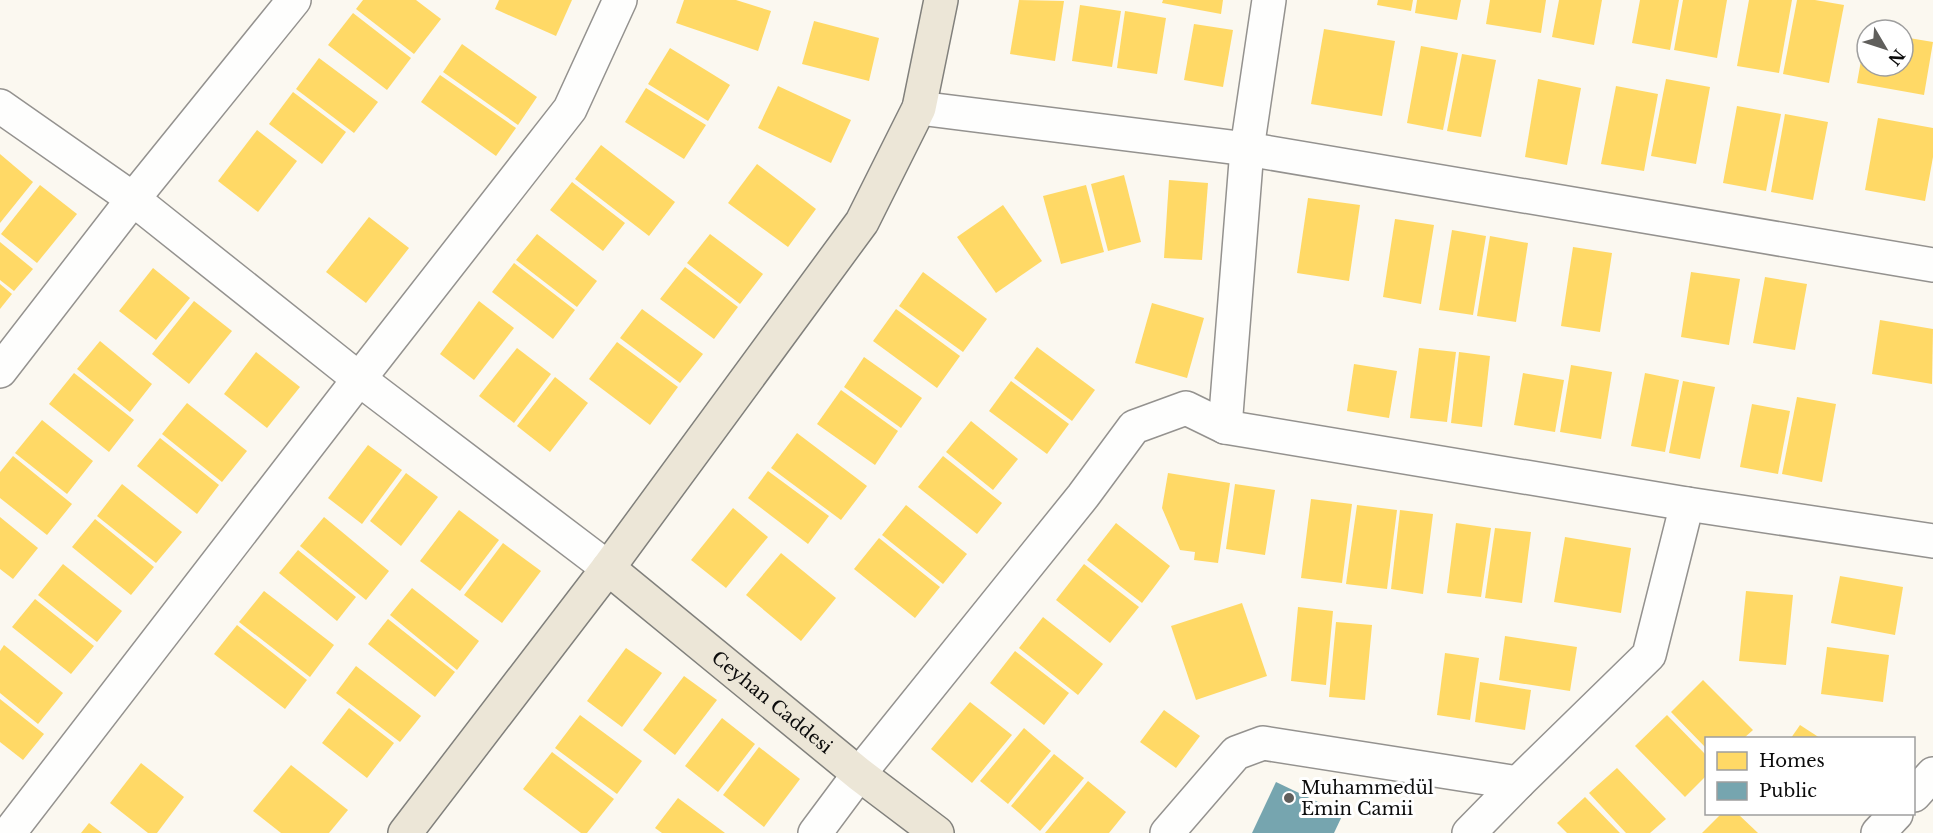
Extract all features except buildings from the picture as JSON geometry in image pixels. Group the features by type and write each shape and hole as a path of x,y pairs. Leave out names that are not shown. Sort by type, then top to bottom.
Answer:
{"main road":[{"path":"405,833 608,568 862,222 919,108 941,0"},
{"name":"Ceyhan Caddesi","path":"608,568 859,774 937,833"}],"street":[{"path":"0,371 133,199 294,0"},
{"path":"9,833 570,110 620,0"},
{"path":"1225,427 1247,149 1269,0"},
{"path":"0,105 133,199 359,379 608,568"},
{"path":"919,108 1247,149 1933,265"},
{"path":"815,833 859,774 1076,506 1134,427 1186,408 1225,427 1687,504 1933,541"},
{"path":"1469,833 1649,655 1687,504"},
{"path":"1167,833 1236,753 1263,743 1518,783"},
{"path":"1915,794 1933,774"},
{"path":"1878,833 1894,815"}],"place":[{"name":"Muhammedül Emin Camii","path":"1289,798"}]}
